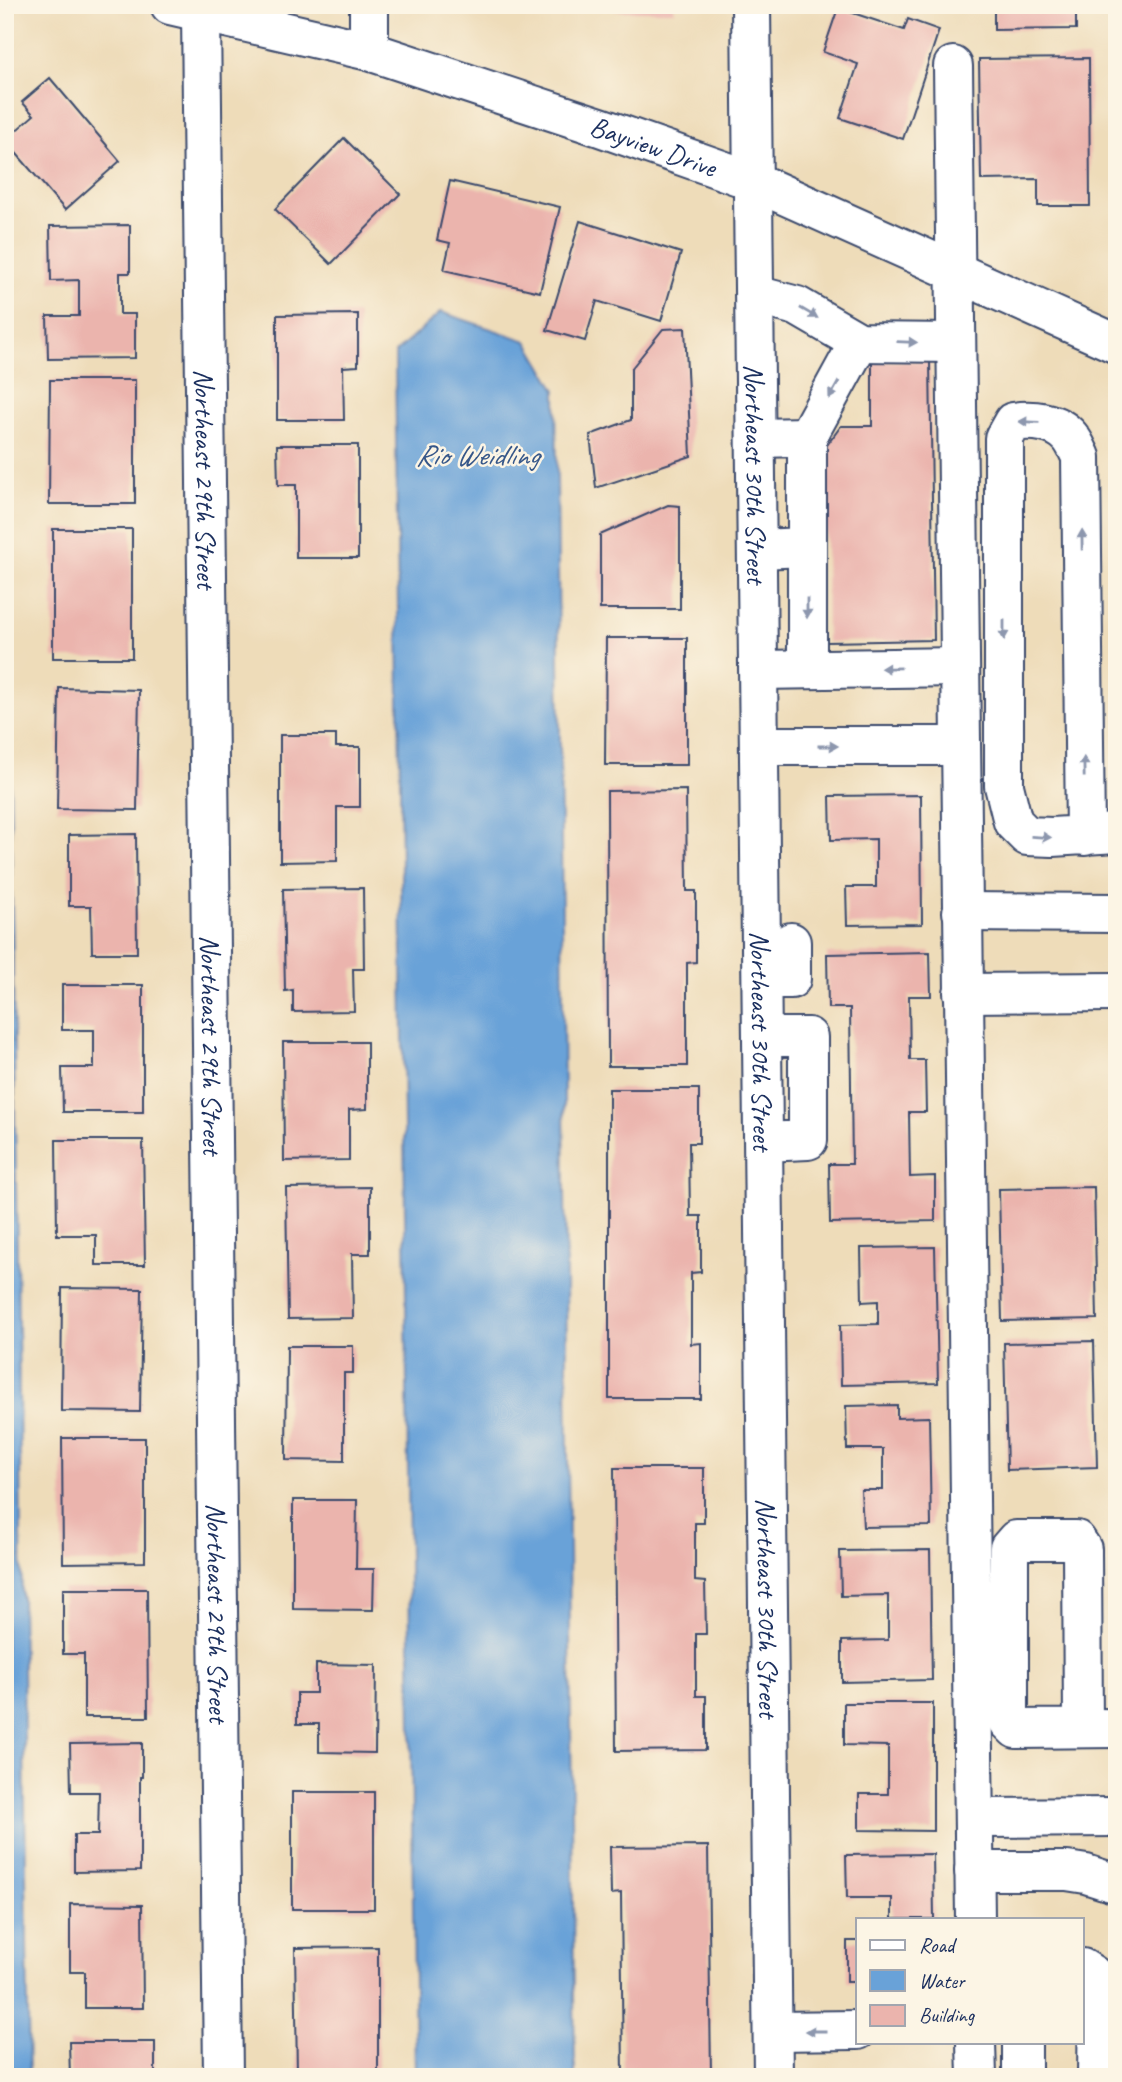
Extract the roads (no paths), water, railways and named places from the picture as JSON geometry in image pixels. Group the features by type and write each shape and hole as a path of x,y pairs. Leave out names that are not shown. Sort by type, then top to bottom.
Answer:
{"street":[{"path":"369,5 369,51"},
{"name":"Northeast 30th Street","path":"751,5 760,746 784,976 763,1037 764,1142 782,1190 773,2077"},
{"name":"Bayview Drive","path":"185,9 369,51 754,181 1117,344"},
{"name":"Northeast 29th Street","path":"185,9 223,2077"},
{"path":"953,66 975,1918"},
{"path":"755,295 797,306 859,342 955,343"},
{"path":"807,669 807,437 859,342"},
{"path":"1032,419 1052,425 1070,436 1081,457 1101,834 1027,836 1013,822 1004,786 1004,438 1013,422 1032,419"},
{"path":"756,438 807,437"},
{"path":"758,549 807,547"},
{"path":"759,670 960,667"},
{"path":"760,746 960,746"},
{"path":"962,912 1117,913"},
{"path":"963,993 1117,992"},
{"path":"782,1190 791,1239"},
{"path":"1016,1540 1076,1540 1082,1549 1100,1728 1016,1730 1009,1722 1010,1548 1016,1540"},
{"path":"974,1818 1117,1817"},
{"path":"974,1871 1066,1871 1117,1884"},
{"path":"1084,1969 1093,1975 1098,1995 1097,2077"},
{"path":"774,2031 856,2030"},
{"path":"976,2044 977,2077"},
{"path":"1022,2044 1022,2077"}],"water":[{"name":"Rio Weidling","path":"441,312 527,341 556,390 575,2077 415,2077 395,353"},
{"path":"5,427 29,2077 5,2077"}]}
